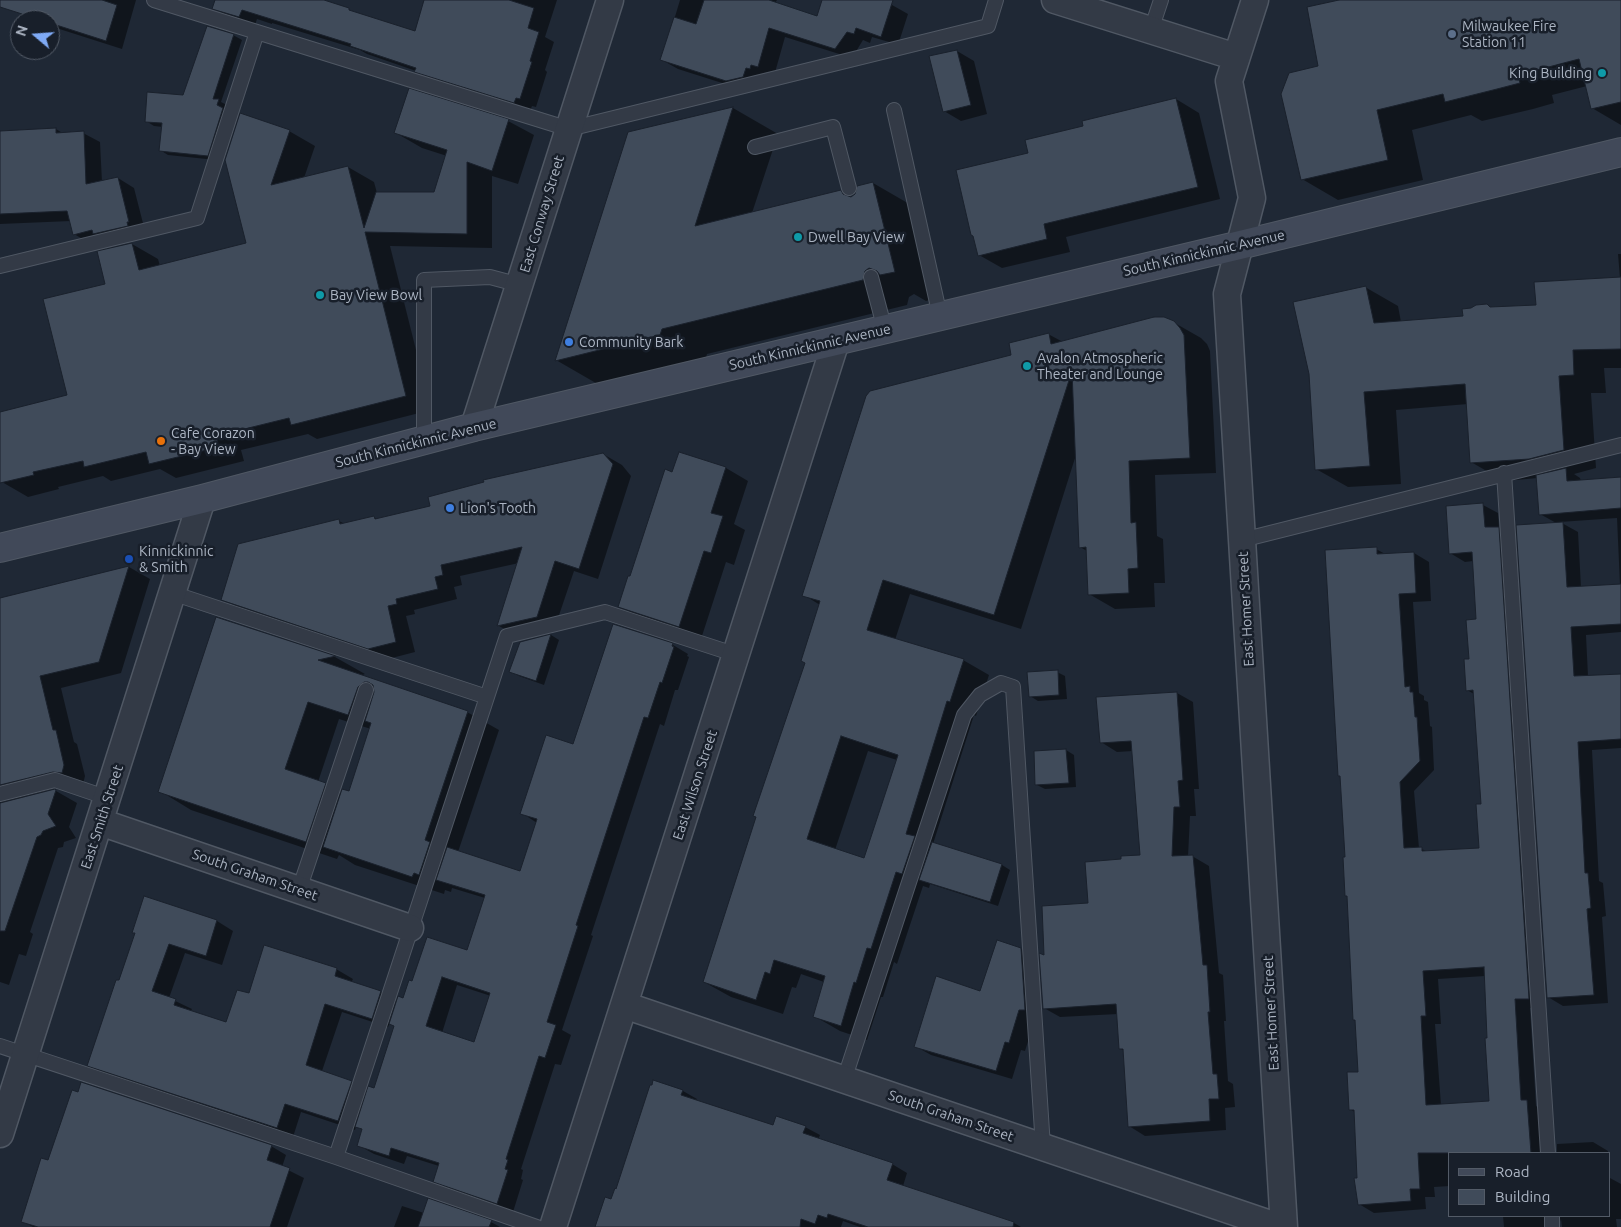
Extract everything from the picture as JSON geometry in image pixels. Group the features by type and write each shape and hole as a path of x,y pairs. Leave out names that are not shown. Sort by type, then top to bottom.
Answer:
{"main road":[{"name":"South Kinnickinnic Avenue","path":"0,548 202,499 474,427 836,342 1621,152"}],"street":[{"name":"East Conway Street","path":"474,427 610,0"},
{"path":"1055,0 1236,57"},
{"name":"East Homer Street","path":"1255,0 1229,81 1252,198 1227,294 1284,1227"},
{"name":"East Wilson Street","path":"553,1227 836,342"},
{"name":"East Smith Street","path":"0,1134 202,499"},
{"name":"South Graham Street","path":"104,810 299,890 410,928"},
{"name":"South Graham Street","path":"624,1005 1279,1227"}],"lane":[{"path":"154,0 569,130 988,26 996,0"},
{"path":"1151,30 1161,0"},
{"path":"0,266 197,218 257,32"},
{"path":"894,110 940,316"},
{"path":"755,147 833,127 849,188"},
{"path":"424,440 424,280 490,276 520,286"},
{"path":"871,278 885,330"},
{"path":"1242,540 1621,445"},
{"path":"1504,473 1548,1152"},
{"path":"172,593 487,697"},
{"path":"336,1157 506,636 605,612 737,654"},
{"path":"844,1080 964,715 980,695 1001,683 1014,687 1043,1147"},
{"path":"299,890 366,690"},
{"path":"0,794 55,780 104,810"},
{"path":"0,1046 336,1157 537,1227"}],"building":[{"path":"0,0 102,0 117,5 106,41 60,26 60,10 10,10 0,7"},
{"path":"215,0 324,0 415,31 424,0 509,0 534,8 528,28 539,32 520,99 516,98 514,103 414,72 416,68 350,46 351,44 242,10 239,17 212,9"},
{"path":"704,0 769,0 817,16 822,0 893,0 881,37 856,28 854,34 847,32 835,49 769,28 758,67 751,65 750,69 746,68 743,77 726,81 660,60 674,17 696,24"},
{"path":"1339,0 1621,0 1621,102 1591,109 1579,59 1518,75 1520,83 1497,89 1445,102 1443,94 1377,110 1388,160 1301,180 1281,94 1289,73 1318,66 1307,7"},
{"path":"207,26 234,34 213,99 219,99 217,105 223,108 208,156 159,151 162,123 145,122 147,92 183,95"},
{"path":"957,50 971,105 943,112 929,56"},
{"path":"409,88 509,119 492,171 467,162 467,234 365,232 406,396 291,425 289,418 216,436 219,447 149,464 146,452 84,467 83,461 33,472 34,475 0,483 0,412 67,395 43,299 105,284 97,251 132,243 139,270 246,243 225,160 240,113 290,130 271,185 348,166 364,228 376,192 434,192 447,150 394,133"},
{"path":"1176,98 1198,187 1044,224 1047,239 978,256 973,236 971,235 956,170 1028,153 1025,140 1083,126 1082,121"},
{"name":"Dwell Bay View","path":"733,107 695,226 841,190 843,194 851,197 855,194 857,186 873,182 895,272 880,275 877,271 869,268 865,271 863,280 662,329 660,335 555,361 628,132"},
{"path":"56,128 56,133 84,131 86,184 118,177 129,222 127,222 128,226 93,234 92,230 73,235 67,211 0,214 0,131"},
{"path":"1621,277 1621,349 1573,350 1574,375 1559,376 1564,450 1529,459 1470,463 1465,384 1364,392 1370,466 1315,470 1309,374 1293,302 1366,286 1374,323 1463,316 1462,309 1471,308 1476,305 1487,304 1490,307 1536,305 1534,282"},
{"path":"1154,317 1164,317 1174,321 1184,335 1190,458 1129,461 1131,523 1136,522 1138,568 1128,569 1129,593 1088,595 1086,547 1079,548 1072,371 994,615 883,580 867,630 964,659 950,702 947,701 906,834 915,836 902,874 896,872 871,949 867,948 856,983 854,982 841,1026 813,1017 825,976 774,960 770,974 765,972 756,1000 703,982 756,817 753,816 805,663 801,661 820,601 802,596 866,396 870,391 1011,355 1009,343 1049,333 1051,344","holes":["841,736 898,755 864,858 807,839"]},
{"path":"679,452 726,467 711,513 723,516 711,553 704,551 679,627 618,607 665,469 672,472"},
{"path":"603,453 613,464 579,569 555,561 537,617 497,626 522,547 441,565 443,575 435,577 438,589 396,599 397,604 388,606 396,642 368,649 221,600 238,544 339,519 340,524 374,516 375,519 430,506 428,497 484,482 483,480"},
{"path":"1566,468 1567,481 1621,477 1621,508 1539,515 1536,475"},
{"path":"1483,503 1485,527 1499,527 1529,999 1515,999 1521,1100 1527,1100 1531,1152 1418,1153 1420,1189 1410,1189 1411,1201 1358,1205 1354,1178 1357,1178 1354,1110 1349,1110 1347,1072 1358,1072 1355,1020 1353,1020 1347,896 1345,896 1343,857 1345,857 1340,776 1338,776 1325,550 1377,547 1377,554 1414,552 1416,593 1399,594 1405,687 1410,686 1410,692 1413,692 1420,761 1400,782 1404,848 1422,847 1422,851 1479,848 1476,804 1481,804 1473,690 1466,691 1464,659 1469,659 1466,620 1476,619 1472,552 1449,554 1446,506","holes":["1484,967 1487,1038 1485,1038 1489,1101 1426,1105 1421,1016 1426,1016 1423,971"]},
{"path":"1563,522 1567,587 1621,584 1621,624 1571,627 1574,676 1621,674 1621,739 1578,742 1585,873 1588,873 1591,908 1587,909 1594,995 1547,998 1516,525"},
{"path":"129,566 99,662 40,676 53,730 56,730 64,765 62,773 53,772 0,785 0,598"},
{"path":"216,617 336,656 318,660 468,711 425,840 430,842 419,875 414,873 412,877 323,847 342,789 349,791 371,723 365,721 374,692 373,685 368,682 364,682 358,687 348,715 308,702 285,769 326,783 306,842 158,792"},
{"path":"613,624 673,643 672,646 674,647 662,683 660,682 648,718 644,717 576,925 578,926 547,1022 556,1025 545,1058 539,1056 506,1159 508,1160 505,1169 508,1170 497,1204 433,1182 439,1163 391,1148 389,1156 357,1146 362,1129 355,1127 368,1086 374,1088 394,1026 389,1024 398,996 403,998 409,980 412,981 427,937 467,950 485,895 436,880 447,847 520,871 537,819 520,814 546,735 573,744","holes":["442,977 490,993 474,1042 426,1026"]},
{"path":"551,634 536,681 509,672 520,642"},
{"path":"1058,670 1059,695 1029,697 1027,672"},
{"path":"1177,692 1183,780 1178,781 1180,807 1174,807 1172,856 1193,855 1203,965 1207,965 1210,1012 1208,1012 1213,1074 1217,1074 1219,1099 1209,1099 1210,1121 1128,1127 1123,1049 1119,1049 1116,1004 1043,1009 1039,953 1044,955 1042,906 1088,903 1085,862 1121,859 1121,856 1140,855 1131,741 1100,743 1096,697"},
{"path":"1066,749 1069,783 1035,785 1034,751"},
{"path":"55,789 48,814 56,826 43,831 37,837 5,931 0,931 0,803"},
{"path":"932,842 1002,864 990,902 919,880"},
{"path":"144,896 217,920 206,956 169,944 152,991 176,999 174,1005 226,1022 237,990 249,993 264,945 337,968 335,976 381,991 372,1019 325,1004 306,1065 352,1081 338,1121 285,1104 277,1128 87,1066 116,980 119,980 135,933 132,933"},
{"path":"997,940 1021,948 1025,1010 1019,1010 1009,1043 1005,1042 996,1071 914,1047 936,976 980,991"},
{"path":"653,1080 683,1090 681,1095 773,1125 776,1116 806,1126 803,1133 893,1163 887,1180 1014,1222 1013,1227 868,1227 828,1214 827,1218 818,1215 815,1224 801,1219 800,1227 595,1227 605,1197 611,1199 616,1189"},
{"path":"81,1082 272,1145 267,1160 290,1168 270,1227 38,1227 21,1222 41,1158 48,1160 72,1090 78,1092"},
{"path":"428,1198 492,1220 489,1227 418,1227"}],"place":[{"name":"Milwaukee Fire Station 11","path":"1452,34"},
{"name":"King Building","path":"1602,73"},
{"name":"Dwell Bay View","path":"798,237"},
{"name":"Bay View Bowl","path":"320,295"},
{"name":"Community Bark","path":"569,342"},
{"name":"Avalon Atmospheric Theater and Lounge","path":"1027,366"},
{"name":"Cafe Corazon - Bay View","path":"161,441"},
{"name":"Lion's Tooth","path":"450,508"},
{"name":"Kinnickinnic & Smith","path":"129,559"}]}
